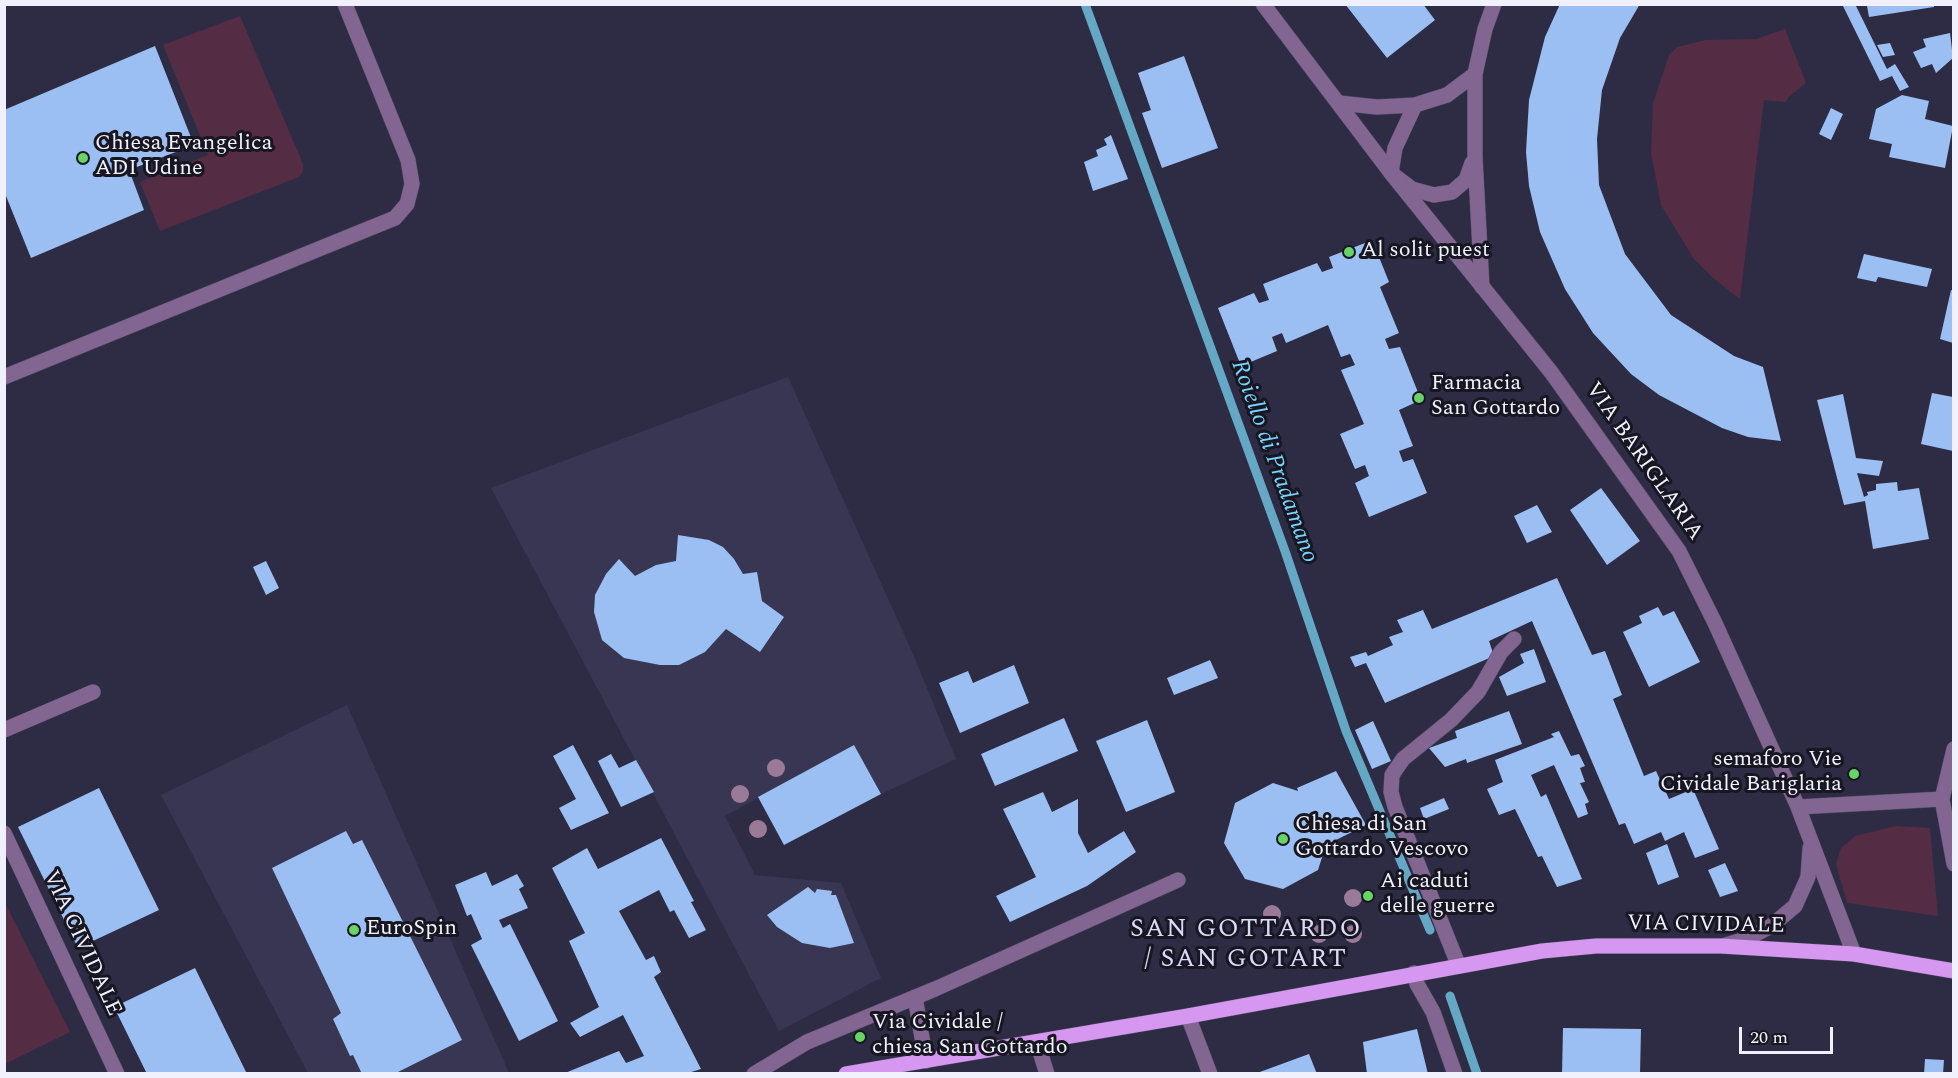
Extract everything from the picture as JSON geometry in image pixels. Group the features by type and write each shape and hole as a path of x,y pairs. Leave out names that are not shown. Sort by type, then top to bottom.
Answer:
{"main road":[{"name":"VIA CIVIDALE","path":"846,1074 887,1071 926,1061 1188,1016 1458,964 1542,951 1596,946 1721,946 1854,954 1953,971"}],"street":[{"path":"4,377 395,218 406,204 412,184 408,160 345,4"},
{"name":"VIA BARIGLARIA","path":"1263,4 1390,173 1551,372 1679,551 1710,613 1798,807 1854,954"},
{"path":"1482,286 1475,157 1475,74 1485,29 1494,4"},
{"path":"1339,104 1377,107 1415,105 1447,95 1475,74"},
{"path":"1415,105 1395,148 1390,173 1412,189 1434,195 1452,192 1466,180 1475,157"},
{"path":"1458,964 1395,807 1391,792 1392,775 1402,759 1451,720 1478,693 1495,661 1514,639"},
{"path":"4,730 93,693"},
{"path":"1953,749 1942,799 1953,864"},
{"path":"1798,807 1942,799"},
{"name":"VIA CIVIDALE","path":"4,833 117,1074"},
{"name":"VIA BARIGLARIA","path":"1721,946 1749,938 1771,926 1795,906 1808,877 1810,842"},
{"path":"754,1074 807,1042 915,998 1178,880"},
{"path":"1414,973 1417,984 1433,1012 1455,1074"},
{"path":"915,998 926,1061"},
{"path":"1188,1016 1210,1074"},
{"path":"1037,1042 1047,1074"}],"shaded area":[{"path":"240,16 303,164 303,171 299,177 160,231 140,182 208,155 163,45"},
{"path":"1785,29 1806,83 1786,102 1764,100 1740,299 1713,278 1694,259 1661,205 1651,153 1653,103 1669,55 1677,47 1706,40 1756,39"},
{"path":"788,377 913,654 956,759 881,794 854,745 725,816 755,875 841,883 881,978 779,1031 491,488"},
{"path":"347,705 509,1073 308,1073 161,795"},
{"path":"1896,826 1930,828 1938,916 1847,903 1836,864 1841,848 1855,836"},
{"path":"4,901 70,1032 5,1064 4,1064"}],"building":[{"path":"1345,4 1423,4 1435,20 1387,58"},
{"path":"1560,4 1640,4 1620,38 1602,90 1597,139 1599,185 1625,254 1671,315 1734,356 1763,367 1781,441 1748,437 1722,428 1659,395 1631,374 1593,333 1565,289 1540,232 1529,186 1526,152 1529,100 1545,37"},
{"path":"1842,4 1855,4 1887,69 1895,64 1909,87 1900,91 1892,76 1880,81"},
{"path":"1934,4 1934,7 1869,17 1867,6"},
{"path":"1950,33 1953,58 1936,73 1932,64 1921,68 1913,52 1926,47 1923,39"},
{"path":"1890,43 1895,55 1883,57 1877,45"},
{"name":"Chiesa Evangelica ADI Udine","path":"155,46 194,145 129,170 144,210 31,258 4,191 4,110"},
{"path":"1184,56 1218,148 1162,168 1142,113 1151,110 1138,73"},
{"path":"1902,95 1929,101 1925,119 1953,126 1945,168 1889,157 1892,144 1869,139 1876,109"},
{"path":"1831,108 1843,114 1831,140 1819,134"},
{"path":"1111,135 1128,179 1093,191 1084,162 1098,156 1096,150 1107,145 1104,139"},
{"path":"1365,243 1368,249 1375,247 1389,282 1380,287 1399,333 1385,339 1389,349 1400,347 1421,400 1399,410 1413,446 1399,451 1403,462 1413,459 1427,493 1369,517 1355,483 1369,476 1365,465 1355,469 1340,434 1364,424 1341,370 1355,365 1350,354 1341,357 1328,325 1286,343 1282,333 1272,337 1277,351 1241,366 1218,308 1254,293 1259,303 1269,300 1263,284 1317,263 1322,272 1333,268 1329,257"},
{"path":"1864,254 1932,269 1927,287 1878,277 1876,282 1857,278"},
{"path":"1951,290 1953,291 1953,343 1940,339"},
{"path":"1932,393 1953,397 1953,451 1921,444"},
{"path":"1843,394 1856,458 1883,461 1879,476 1857,473 1864,497 1868,495 1867,492 1876,490 1876,484 1897,482 1898,491 1919,488 1929,539 1873,549 1865,501 1844,505 1817,400"},
{"path":"1601,488 1640,541 1607,565 1570,510"},
{"path":"1537,505 1552,532 1527,543 1514,516"},
{"path":"678,535 709,540 723,547 743,574 757,572 762,601 784,617 760,652 726,629 705,652 679,665 660,665 624,658 602,640 594,612 595,595 606,574 619,559 635,576 656,565 676,561"},
{"path":"266,561 279,588 266,595 253,567"},
{"path":"1557,578 1592,655 1605,651 1622,695 1613,699 1644,776 1656,771 1669,799 1693,789 1719,849 1695,858 1684,832 1665,841 1661,832 1634,844 1625,823 1619,825 1532,621 1489,641 1494,656 1385,703 1366,663 1355,667 1350,657 1366,652 1368,656 1393,645 1389,637 1403,632 1397,620 1423,610 1432,629"},
{"path":"1658,607 1663,616 1674,611 1700,662 1649,687 1623,632 1642,623 1639,616"},
{"path":"1534,649 1546,682 1507,696 1499,677 1524,663 1520,654"},
{"path":"1210,660 1218,678 1174,695 1167,678"},
{"path":"1014,665 1029,703 960,733 939,683 968,671 973,683"},
{"path":"1509,711 1522,744 1467,763 1466,759 1445,767 1429,748 1457,738 1455,731"},
{"path":"1064,718 1078,751 995,786 981,754"},
{"path":"1147,720 1175,792 1126,812 1096,741"},
{"path":"1373,721 1391,761 1372,769 1355,730"},
{"path":"1559,731 1571,756 1579,754 1585,766 1580,768 1585,782 1580,783 1589,802 1585,804 1588,814 1578,818 1554,765 1531,775 1541,797 1546,794 1582,879 1557,887 1542,856 1538,857 1515,809 1499,815 1487,789 1503,782 1495,760 1554,737 1551,734"},
{"path":"573,745 609,813 571,830 559,808 576,799 553,756"},
{"path":"854,745 881,794 784,845 758,797"},
{"path":"611,754 619,768 636,760 654,792 621,807 598,761"},
{"name":"Chiesa di San Gottardo Vescovo","path":"1336,771 1366,825 1326,845 1318,870 1283,889 1245,879 1224,843 1235,803 1273,783 1298,791 1297,788"},
{"path":"99,788 159,910 78,948 18,827"},
{"path":"1043,792 1052,812 1078,799 1078,833 1088,853 1124,831 1136,852 1087,886 1010,922 996,896 1036,877 1003,809"},
{"path":"1444,798 1449,809 1424,819 1420,808"},
{"name":"EuroSpin","path":"346,831 353,844 362,840 462,1040 394,1074 362,1074 353,1055 350,1056 333,1019 341,1013 272,868"},
{"path":"661,838 694,901 691,902 706,930 689,938 674,910 670,912 659,890 619,911 646,960 654,956 661,972 654,977 701,1069 688,1073 565,1073 619,1051 626,1063 644,1056 623,1015 580,1037 570,1023 599,1007 569,941 585,933 552,868 587,848 598,869"},
{"path":"1667,844 1679,877 1658,885 1646,853"},
{"path":"1725,863 1738,891 1720,897 1708,870"},
{"path":"486,872 492,886 517,874 524,886 519,889 528,908 499,920 503,928 510,924 558,1021 519,1041 471,945 482,939 471,914 467,916 455,885"},
{"path":"808,887 815,893 817,889 832,891 831,895 836,895 854,943 830,948 802,943 777,927 767,915"},
{"path":"195,968 247,1074 147,1074 114,1007"},
{"path":"1563,1028 1641,1029 1640,1074 1562,1074"},
{"path":"1417,1029 1428,1074 1367,1074 1363,1042"},
{"path":"1309,1054 1317,1074 1257,1073"},
{"path":"1925,1059 1944,1060 1943,1074 1924,1074"}],"waterway":[{"name":"Roiello di Pradamano","path":"1085,4 1285,551 1346,731 1430,930"},
{"name":"Roiello di Pradamano","path":"1450,996 1477,1074"}],"place":[{"name":"Chiesa Evangelica ADI Udine","path":"83,158"},
{"name":"Al solit puest","path":"1349,252"},
{"name":"Farmacia San Gottardo","path":"1419,398"},
{"name":"semaforo Vie Cividale Bariglaria","path":"1854,774"},
{"name":"Chiesa di San Gottardo Vescovo","path":"1283,839"},
{"name":"Ai caduti delle guerre","path":"1368,896"},
{"name":"EuroSpin","path":"354,930"},
{"name":"Via Cividale / chiesa San Gottardo","path":"860,1037"}],"district":[{"name":"SAN GOTTARDO / SAN GOTART","path":"1246,946"}]}
